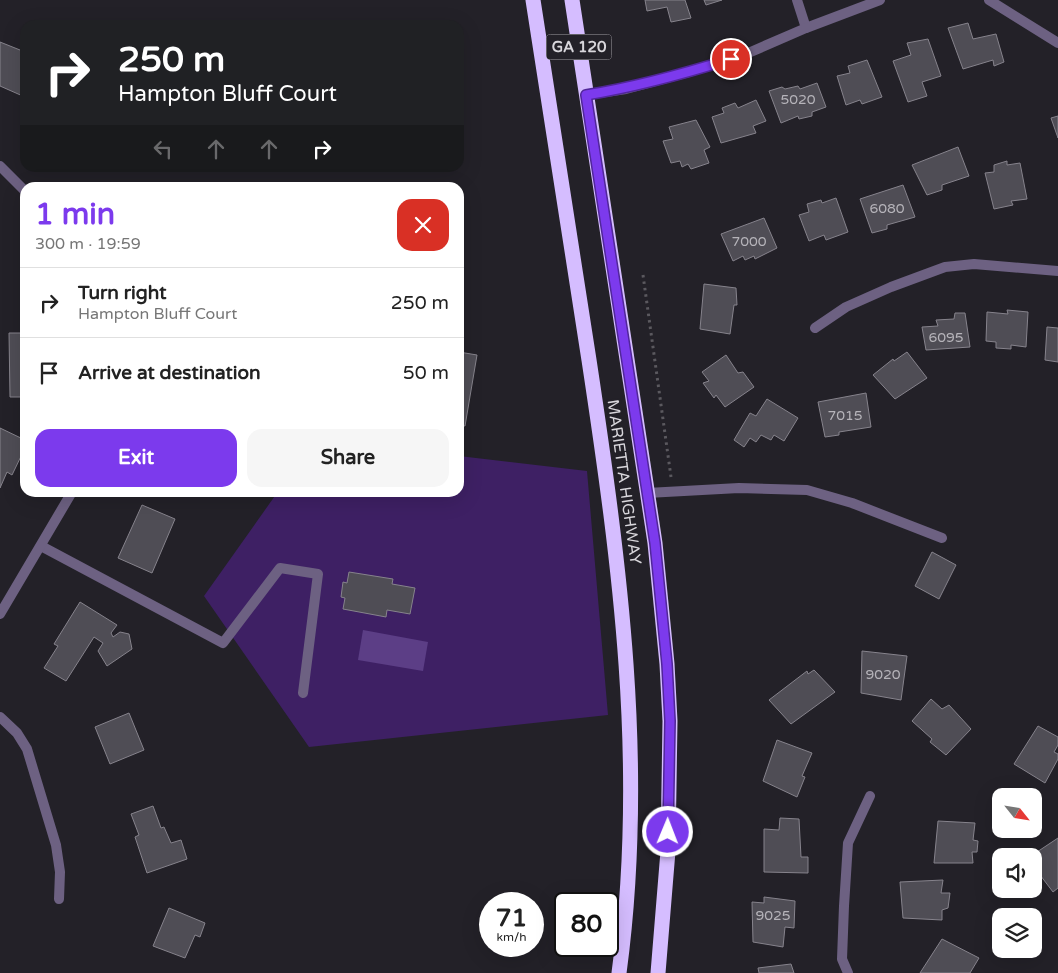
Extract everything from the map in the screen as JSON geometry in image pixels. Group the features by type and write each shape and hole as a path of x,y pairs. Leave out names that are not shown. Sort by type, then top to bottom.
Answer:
{"highway":[{"name":"MARIETTA HIGHWAY","path":"533,0 600,433 614,532 627,652 631,800 628,892 619,973"},
{"name":"MARIETTA HIGHWAY","path":"572,0 655,543 667,664 670,721 668,851 658,973"}],"street":[{"path":"797,0 806,28"},
{"path":"586,95 626,89 746,54 806,28 880,0"},
{"path":"989,0 1058,42"},
{"path":"0,166 20,186"},
{"path":"815,328 846,307 891,287 945,267 974,264 1058,271"},
{"path":"647,493 740,488 807,490 852,503 942,538"},
{"path":"0,614 69,497"},
{"path":"40,546 223,643 280,568 318,574 303,693"},
{"path":"0,717 17,733 27,748 56,845 60,872 59,899"},
{"path":"848,973 842,959 848,842 870,796"}],"path":[{"path":"643,275 673,492"}],"shaded area":[{"path":"464,457 587,471 608,715 309,747 204,596 274,497 464,497"},
{"path":"363,630 428,642 423,671 358,660"}],"building":[{"path":"645,0 685,0 691,18 671,22 667,7 647,11"},
{"path":"704,0 722,0 706,5"},
{"path":"968,23 973,39 996,34 1004,62 994,66 993,60 963,69 948,28"},
{"path":"928,39 941,76 922,82 927,96 908,102 893,61 911,55 907,43"},
{"path":"0,42 20,50 20,95 0,86"},
{"path":"867,60 882,97 862,104 860,100 846,105 837,76 850,73 848,66"},
{"path":"817,83 826,107 812,112 812,116 799,119 798,116 781,123 769,91 782,87 785,89 798,86 800,89"},
{"path":"756,100 766,121 753,126 756,133 721,143 712,117 724,113 722,108 735,103 738,108"},
{"path":"1058,116 1058,138 1051,118"},
{"path":"696,120 710,147 704,150 709,163 691,169 688,164 682,167 680,161 671,163 663,141 673,139 669,127"},
{"path":"958,147 969,176 942,185 942,190 927,195 912,165"},
{"path":"1007,161 1007,165 1020,163 1027,199 1011,201 1013,205 994,209 985,173 994,172 994,165"},
{"path":"903,185 915,217 887,225 887,229 872,233 860,199"},
{"path":"836,198 848,232 826,240 824,235 809,241 799,215 809,212 807,204 821,200 822,203"},
{"path":"764,218 777,248 755,259 754,256 745,260 743,256 733,261 721,234"},
{"path":"704,284 736,288 737,305 734,305 730,334 700,329"},
{"path":"1007,310 1028,312 1026,347 1011,345 1011,349 996,348 996,342 986,341 987,312 1008,314"},
{"path":"955,313 965,313 970,347 926,350 922,327 938,326 936,320 954,319"},
{"path":"1047,327 1058,328 1058,362 1045,360"},
{"path":"9,333 20,333 20,397 10,397"},
{"path":"907,352 927,378 895,399 873,375 893,359 894,361"},
{"path":"464,353 477,355 464,426"},
{"path":"726,355 738,373 743,372 754,387 725,407 716,395 714,398 703,383 709,381 702,372"},
{"path":"866,393 871,427 839,432 839,435 825,437 818,402"},
{"path":"767,399 798,418 784,441 774,435 771,440 761,435 756,442 750,438 744,447 734,440 750,413 756,416"},
{"path":"0,428 20,438 20,458 12,475 7,472 0,488"},
{"path":"142,505 175,519 152,573 118,558"},
{"path":"932,552 956,565 939,599 915,586"},
{"path":"349,572 393,579 392,584 415,588 410,614 387,610 386,617 343,609 345,598 341,597 343,582 347,583"},
{"path":"80,602 117,625 111,633 113,637 120,632 129,634 132,649 107,666 98,651 103,643 94,637 66,681 44,668 58,646 54,644"},
{"path":"862,651 907,656 901,700 861,693"},
{"path":"814,670 835,692 791,724 769,700 807,671 808,674"},
{"path":"931,699 942,709 949,705 971,729 946,755 930,742 932,739 912,721"},
{"path":"129,713 144,750 110,764 95,727"},
{"path":"1038,726 1058,737 1058,745 1054,752 1058,754 1058,759 1045,783 1014,764"},
{"path":"777,740 812,753 802,776 805,777 797,797 763,781"},
{"path":"153,806 161,828 164,827 171,843 181,840 187,859 147,873 135,837 139,835 131,814"},
{"path":"780,818 799,819 801,857 808,857 808,873 764,872 764,829 779,830"},
{"path":"938,821 975,823 973,840 978,841 977,852 972,852 973,863 934,863"},
{"path":"1058,838 1058,888 1053,892 1042,878 1042,849"},
{"path":"943,880 941,893 950,893 948,908 942,910 942,920 903,918 900,882"},
{"path":"764,897 795,901 794,928 785,927 783,947 753,942 752,902 764,903"},
{"path":"169,908 205,923 200,937 195,935 185,958 153,946"},
{"path":"942,939 979,958 970,973 920,973"},
{"path":"791,964 794,973 759,973 758,968"}],"route":[{"path":"668,832 670,721 667,664 655,543 586,95 626,89 731,59"}]}
